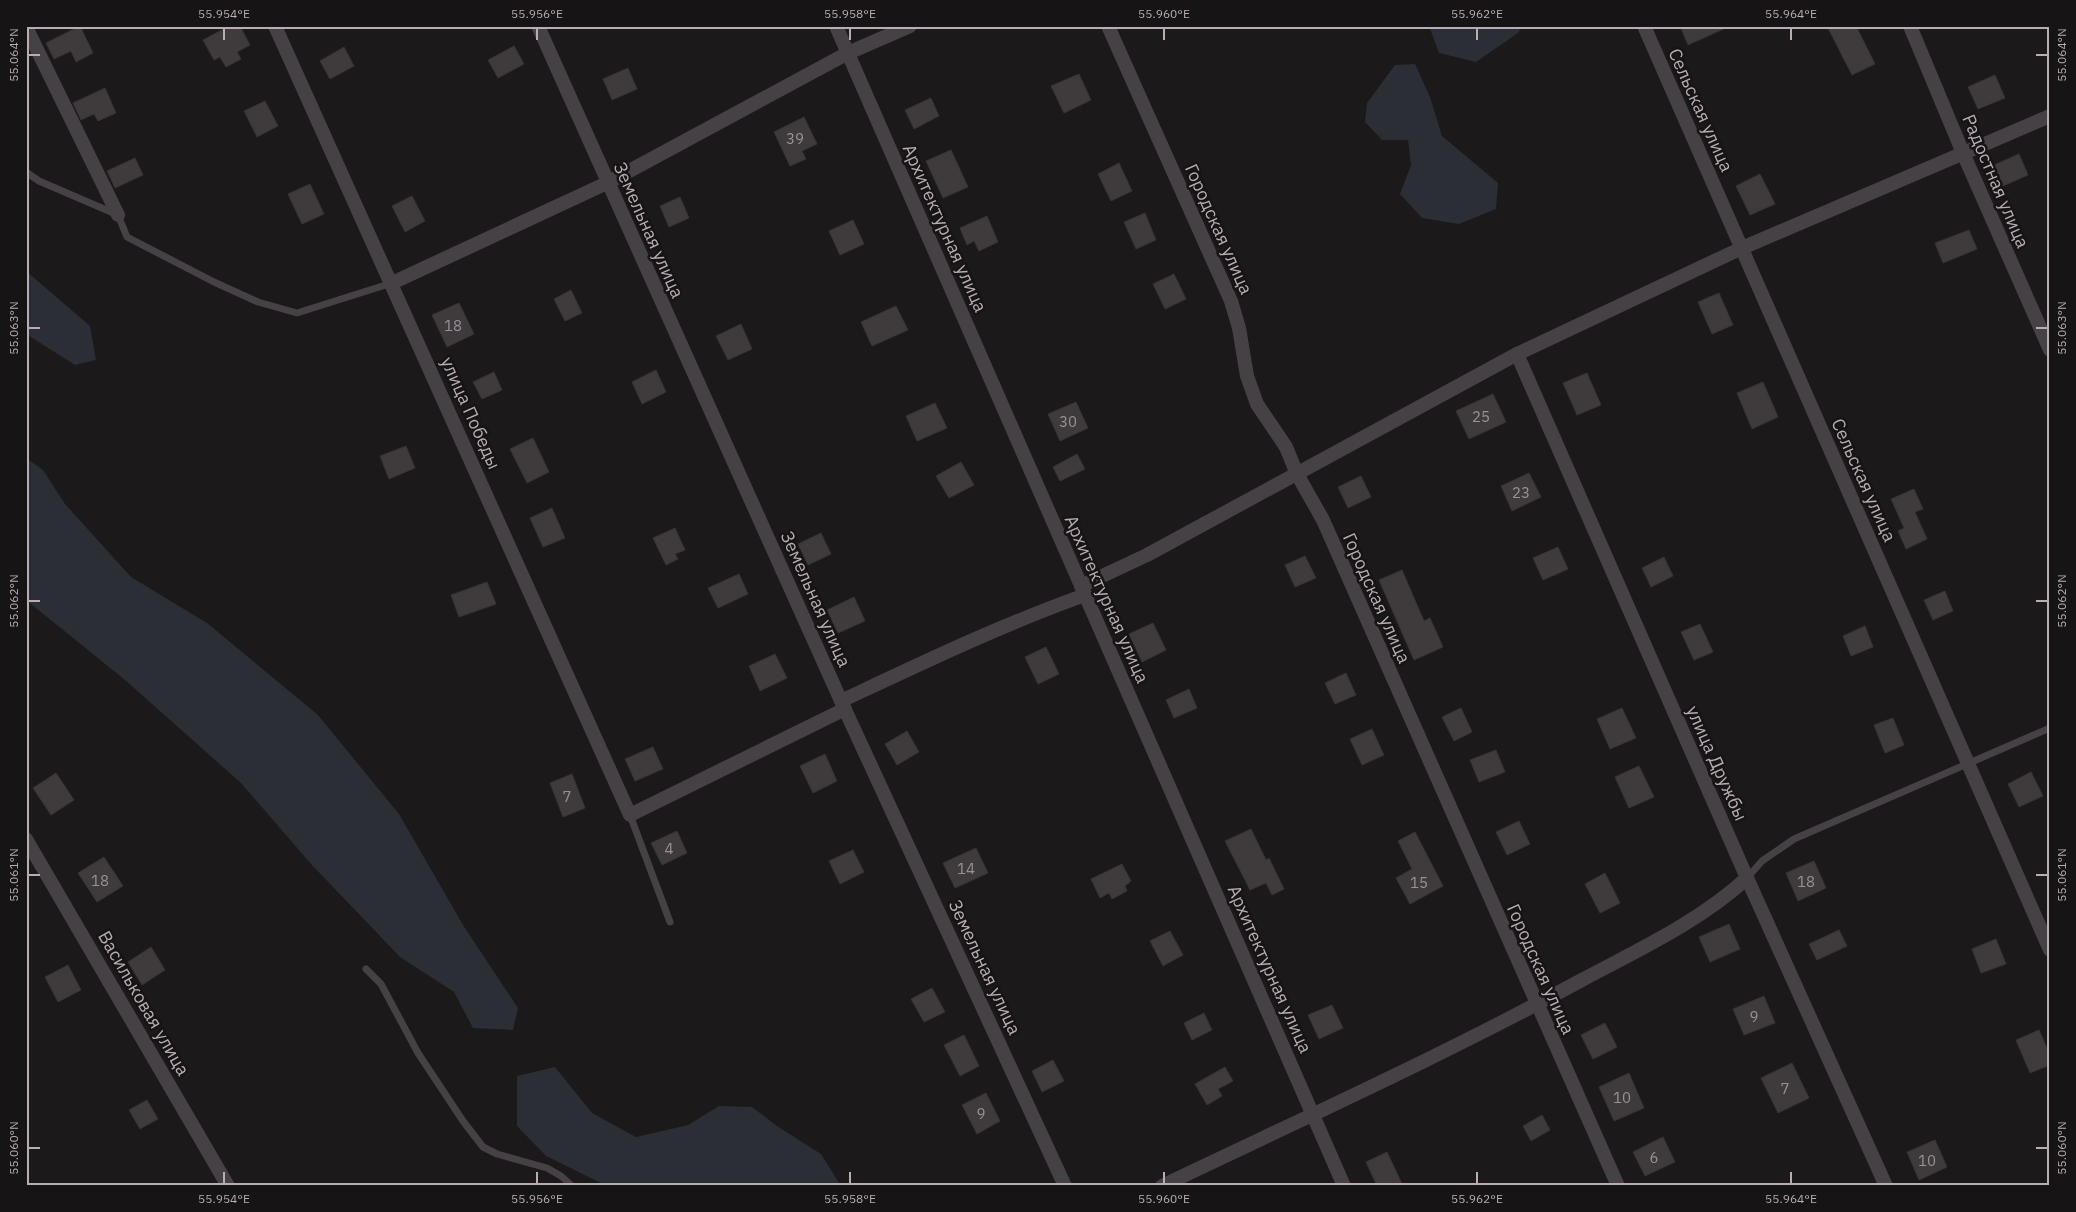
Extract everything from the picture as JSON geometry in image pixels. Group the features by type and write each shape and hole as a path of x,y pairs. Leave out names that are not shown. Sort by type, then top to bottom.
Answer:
{"street":[{"name":"улица Победы","path":"275,26 630,815"},
{"name":"Земельная улица","path":"538,26 843,705 1065,1186"},
{"name":"Архитектурная улица","path":"836,26 1344,1186"},
{"path":"392,283 607,183 848,53 910,26"},
{"name":"Городская улица","path":"1108,26 1231,301 1239,328 1247,376 1257,404 1286,448 1297,474 1323,520 1536,1005 1618,1186"},
{"name":"Сельская улица","path":"1644,26 2050,950"},
{"name":"Радостная улица","path":"1910,26 1962,153 2050,350"},
{"path":"26,27 118,215"},
{"path":"630,815 843,705 988,633 1083,591 1147,554 1517,354 1742,248 2050,116"},
{"name":"улица Дружбы","path":"1517,354 1747,878 1886,1186"},
{"name":"Васильковая улица","path":"29,849 228,1186"},
{"path":"1162,1186 1536,1005 1676,929 1724,899 1747,878"}],"lane":[{"path":"26,172 39,181 118,215 127,238 258,302 297,313 392,283"},
{"path":"1747,878 1762,861 1794,839 2050,728"},
{"path":"630,815 670,922"},
{"path":"366,969 381,984 418,1053 463,1121 483,1146 497,1154 547,1168 561,1176 572,1186"}],"shaded area":[{"path":"1429,26 1522,26 1518,33 1476,62 1439,53"},
{"path":"1415,64 1430,97 1442,136 1498,183 1496,209 1459,224 1422,218 1400,194 1411,165 1408,140 1382,140 1365,122 1367,103 1395,65"},
{"path":"26,271 90,326 96,360 75,365 26,334"},
{"path":"26,458 43,470 65,504 131,577 207,623 318,715 399,814 463,925 518,1008 513,1030 473,1028 454,992 400,957 311,864 241,783 125,680 26,600"},
{"path":"555,1067 592,1113 636,1137 688,1125 719,1106 752,1107 777,1126 821,1154 841,1186 607,1186 546,1156 517,1126 517,1076"}],"building":[{"path":"80,26 93,53 76,62 71,51 54,59 46,43"},
{"path":"229,26 240,26 250,45 237,52 241,59 226,67 220,57 214,60 203,40"},
{"path":"1680,26 1730,26 1688,45"},
{"path":"1827,26 1856,26 1875,64 1852,75"},
{"path":"514,46 524,64 498,78 488,60"},
{"path":"344,47 354,66 330,79 320,61"},
{"path":"628,68 637,89 612,100 603,79"},
{"path":"1079,74 1091,100 1064,113 1051,86"},
{"path":"1995,75 2005,98 1978,109 1968,87"},
{"path":"105,88 116,113 98,121 94,114 81,120 73,103"},
{"path":"931,98 939,116 914,129 905,110"},
{"path":"265,101 278,126 257,137 244,111"},
{"path":"804,117 817,144 802,151 806,159 790,166 774,132"},
{"path":"951,150 968,187 943,198 926,161"},
{"path":"2019,154 2028,175 2003,186 1994,165"},
{"path":"135,158 143,175 115,188 107,171"},
{"path":"1119,163 1132,191 1111,201 1098,174"},
{"path":"1760,174 1775,204 1750,215 1736,186"},
{"path":"310,184 324,214 302,224 288,194"},
{"path":"412,196 425,221 405,232 392,206"},
{"path":"680,197 689,218 669,227 660,206"},
{"path":"1145,213 1156,240 1136,249 1124,222"},
{"path":"987,216 998,242 979,251 974,241 967,245 960,228"},
{"path":"853,220 864,244 840,255 829,231"},
{"path":"1969,230 1977,249 1943,263 1935,243"},
{"path":"1174,274 1186,299 1165,309 1153,284"},
{"path":"571,290 582,313 565,321 554,299"},
{"path":"1719,293 1733,325 1712,334 1698,302"},
{"path":"459,303 474,334 447,347 432,315"},
{"path":"896,306 908,330 872,346 861,322"},
{"path":"741,324 752,349 728,360 716,336"},
{"path":"656,370 666,392 642,404 632,382"},
{"path":"494,372 502,390 482,399 473,382"},
{"path":"1587,373 1601,405 1577,415 1563,383"},
{"path":"1763,382 1778,417 1752,429 1737,393"},
{"path":"1493,394 1506,422 1469,439 1456,411"},
{"path":"1076,402 1088,428 1060,441 1048,414"},
{"path":"935,403 947,428 917,441 906,416"},
{"path":"533,438 549,472 527,483 510,449"},
{"path":"406,446 415,468 389,479 380,456"},
{"path":"1077,454 1085,469 1060,481 1053,467"},
{"path":"961,462 974,485 949,498 936,476"},
{"path":"1529,473 1541,497 1512,511 1501,486"},
{"path":"1361,476 1371,497 1348,508 1338,487"},
{"path":"1914,489 1923,509 1915,512 1927,539 1906,549 1898,531 1904,528 1891,499"},
{"path":"552,508 565,538 543,547 530,518"},
{"path":"675,528 685,550 675,554 678,559 666,565 653,538"},
{"path":"821,533 831,554 808,565 798,544"},
{"path":"1558,547 1568,569 1543,580 1533,558"},
{"path":"1305,556 1316,578 1295,587 1285,565"},
{"path":"1664,557 1673,576 1651,587 1642,568"},
{"path":"1402,570 1424,621 1430,618 1443,647 1414,660 1379,580"},
{"path":"739,574 748,594 718,608 708,588"},
{"path":"487,582 496,604 459,617 451,595"},
{"path":"1945,591 1953,611 1933,620 1924,600"},
{"path":"854,597 865,621 838,633 827,610"},
{"path":"1153,623 1166,650 1142,662 1129,634"},
{"path":"1700,624 1713,652 1694,660 1681,632"},
{"path":"1865,626 1873,647 1851,656 1843,636"},
{"path":"1046,647 1059,674 1038,684 1025,657"},
{"path":"775,654 787,678 760,691 749,666"},
{"path":"1346,673 1356,695 1335,704 1325,683"},
{"path":"1189,689 1197,708 1174,718 1166,700"},
{"path":"1461,708 1472,732 1454,741 1442,717"},
{"path":"1622,708 1636,738 1610,749 1597,719"},
{"path":"1893,718 1904,745 1885,753 1874,725"},
{"path":"1372,729 1384,755 1362,765 1350,739"},
{"path":"907,731 919,752 897,765 885,744"},
{"path":"653,747 663,769 635,781 625,759"},
{"path":"1496,750 1505,772 1479,782 1470,760"},
{"path":"825,754 837,781 813,793 800,766"},
{"path":"1639,766 1654,797 1629,808 1615,777"},
{"path":"2031,772 2043,796 2019,807 2008,784"},
{"path":"56,773 74,800 51,815 33,788"},
{"path":"572,774 585,808 563,817 550,783"},
{"path":"1519,821 1530,844 1507,855 1496,832"},
{"path":"1251,829 1266,860 1269,858 1284,889 1272,895 1266,883 1250,890 1225,841"},
{"path":"677,831 687,853 662,865 651,843"},
{"path":"1415,832 1443,886 1410,904 1396,878 1412,869 1398,841"},
{"path":"976,848 988,873 955,888 943,863"},
{"path":"853,850 864,872 840,884 829,861"},
{"path":"104,857 123,886 97,902 78,873"},
{"path":"1814,861 1826,888 1798,901 1786,873"},
{"path":"1122,864 1131,881 1125,886 1127,891 1112,899 1109,893 1100,898 1091,879"},
{"path":"1605,873 1620,903 1600,913 1585,884"},
{"path":"1729,924 1740,949 1710,962 1699,937"},
{"path":"1839,930 1847,946 1817,960 1809,944"},
{"path":"1170,931 1183,955 1163,966 1150,941"},
{"path":"1996,939 2006,964 1981,973 1972,949"},
{"path":"151,947 165,970 142,985 128,962"},
{"path":"68,965 81,990 58,1002 45,977"},
{"path":"932,988 945,1012 924,1022 911,999"},
{"path":"1764,996 1775,1023 1744,1035 1733,1009"},
{"path":"1332,1005 1343,1028 1319,1039 1308,1015"},
{"path":"1204,1013 1212,1030 1192,1040 1184,1023"},
{"path":"1605,1023 1617,1047 1593,1059 1581,1035"},
{"path":"2039,1030 2050,1055 2050,1065 2030,1073 2016,1040"},
{"path":"964,1035 979,1066 960,1076 944,1045"},
{"path":"1053,1060 1064,1081 1042,1092 1032,1071"},
{"path":"1792,1063 1809,1098 1778,1113 1761,1078"},
{"path":"1225,1067 1233,1081 1218,1089 1222,1096 1207,1105 1195,1084"},
{"path":"1629,1073 1644,1108 1614,1121 1599,1087"},
{"path":"986,1093 1000,1121 977,1134 962,1105"},
{"path":"147,1100 158,1119 140,1129 129,1110"},
{"path":"1542,1115 1550,1130 1531,1141 1523,1126"},
{"path":"1663,1137 1675,1162 1645,1176 1633,1152"},
{"path":"1935,1140 1947,1167 1919,1180 1907,1152"},
{"path":"1387,1152 1403,1186 1377,1186 1366,1162"}]}
